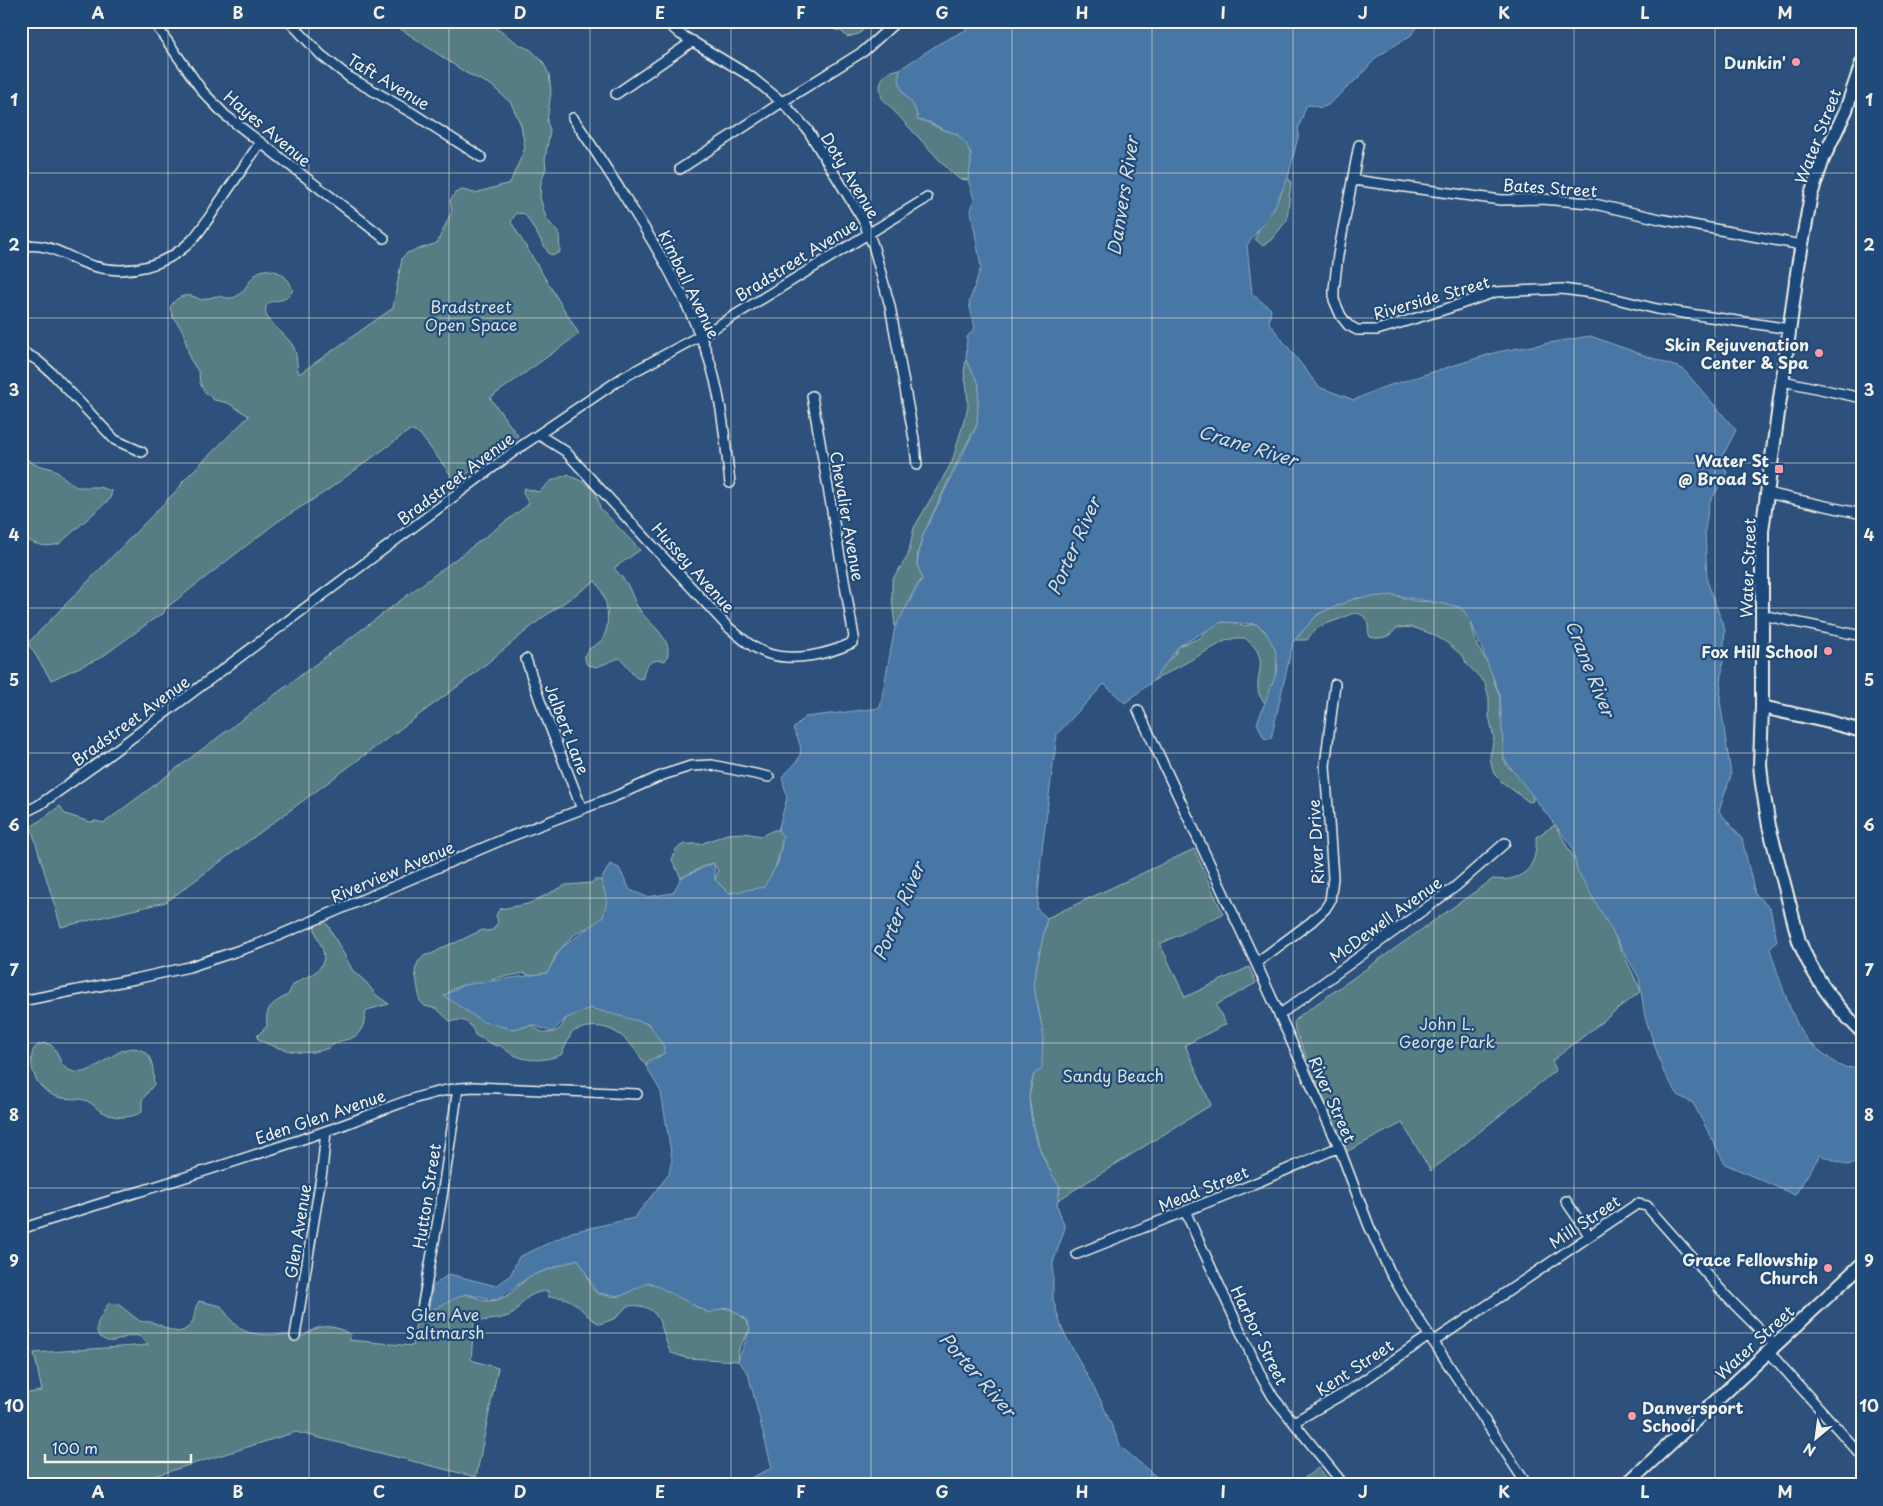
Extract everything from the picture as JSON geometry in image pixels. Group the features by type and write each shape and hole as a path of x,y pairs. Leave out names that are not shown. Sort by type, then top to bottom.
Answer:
{"main road":[{"name":"Water Street","path":"1862,63 1846,110 1818,174 1811,195 1802,245 1762,531 1762,708 1760,765 1764,806 1799,941 1820,984 1840,1010 1862,1032"},
{"path":"1762,708 1862,731"},
{"name":"Water Street","path":"1626,1485 1862,1264"}],"street":[{"name":"Hayes Avenue","path":"153,21 203,92 224,115 384,238"},
{"name":"Taft Avenue","path":"289,21 321,55 349,77 414,114 481,157"},
{"name":"Doty Avenue","path":"665,21 680,34 750,76 782,102 807,129 863,220 873,245 890,306 917,465"},
{"path":"680,169 864,51 897,21"},
{"path":"616,94 693,41"},
{"name":"Kimball Avenue","path":"573,118 660,251 693,317 709,357 717,392 723,423 730,483"},
{"path":"21,247 36,245 48,247 92,266 108,269 133,269 158,263 179,251 198,234 260,143"},
{"name":"Riverside Street","path":"1359,146 1338,255 1334,289 1334,300 1341,316 1348,325 1357,330 1377,330 1446,310 1496,292 1562,289 1592,293 1657,309 1790,329"},
{"name":"Bates Street","path":"1353,180 1501,200 1542,199 1590,203 1660,219 1802,245"},
{"name":"Bradstreet Avenue","path":"21,814 39,805 93,766 539,435 622,378 700,335 927,198"},
{"path":"21,351 37,360 54,374 114,440 142,452"},
{"path":"1783,381 1862,398"},
{"name":"Chevalier Avenue","path":"812,396 854,637 852,642"},
{"name":"Hussey Avenue","path":"539,435 565,451 727,626 748,643 769,654 790,656 832,652 852,642"},
{"path":"1767,494 1862,514"},
{"path":"1762,615 1862,636"},
{"name":"Jalbert Lane","path":"526,659 582,809"},
{"name":"River Drive","path":"1256,963 1326,909 1330,902 1333,878 1325,766 1335,684"},
{"name":"River Street","path":"1138,710 1339,1147 1386,1264 1398,1287 1431,1339 1527,1485"},
{"name":"Riverview Avenue","path":"21,1001 135,979 224,956 261,943 504,840 691,766 712,765 769,777"},
{"name":"McDewell Avenue","path":"1279,1016 1455,887 1505,843"},
{"name":"Eden Glen Avenue","path":"21,1229 326,1131 416,1098 458,1088 637,1094"},
{"name":"Hutton Street","path":"422,1309 441,1203 458,1088"},
{"name":"Glen Avenue","path":"295,1336 322,1170 326,1131"},
{"name":"Mead Street","path":"1077,1254 1339,1147"},
{"path":"1566,1201 1590,1235"},
{"name":"Mill Street","path":"1431,1339 1634,1205 1647,1206 1772,1348 1862,1456"},
{"name":"Harbor Street","path":"1185,1211 1262,1378 1274,1397 1344,1485"},
{"name":"Kent Street","path":"1294,1422 1431,1339"}],"green space":[{"name":"Bradstreet Open Space","path":"389,21 474,21 490,24 520,45 531,50 543,62 549,74 551,91 547,122 550,130 545,160 546,168 541,182 540,197 546,218 559,234 560,252 554,255 549,254 525,214 516,213 511,222 579,334 490,398 518,436 456,482 420,434 410,430 325,492 277,522 166,608 163,614 102,657 51,680 28,643 180,487 183,481 249,416 228,403 214,400 204,391 200,383 199,373 190,359 183,331 173,317 170,308 176,300 183,296 192,296 201,300 216,296 233,298 245,289 252,278 261,271 275,271 281,274 293,290 285,299 269,303 266,307 266,315 293,346 299,374 393,308 402,258 407,253 437,243 452,211 450,201 455,193 462,190 475,193 510,183 525,148 521,125 511,103 491,85 466,73"},
{"path":"823,21 872,21 859,34 847,37 841,31 833,29"},
{"path":"900,69 900,85 914,107 918,120 954,133 965,143 971,160 968,180 959,179 946,167 882,98 880,87 882,79 894,70"},
{"path":"1288,178 1291,181 1287,220 1272,239 1263,246 1255,239 1261,224 1273,210"},
{"path":"966,360 972,363 979,384 977,425 960,456 923,535 917,563 922,579 917,585 903,616 895,627 892,580 908,556 914,528 952,462 968,407 964,372"},
{"path":"21,455 34,464 53,469 76,487 99,487 112,491 110,499 59,544 48,546 29,541 21,534"},
{"path":"569,474 591,488 598,499 600,508 640,550 614,568 627,584 641,612 665,641 668,647 668,654 665,661 656,661 647,666 643,678 639,679 633,675 619,658 597,667 587,665 585,655 589,649 603,638 608,616 603,593 595,581 542,618 469,678 166,902 61,927 31,827 60,806 65,814 90,822 104,823 529,504 523,493 524,488 539,492 551,481"},
{"path":"1394,595 1416,601 1447,602 1460,606 1470,618 1477,646 1492,670 1494,682 1500,696 1504,759 1508,767 1522,777 1532,794 1533,801 1529,802 1494,774 1490,757 1494,738 1489,716 1489,698 1485,683 1466,663 1464,657 1446,642 1432,634 1412,627 1397,628 1388,636 1382,638 1370,637 1365,618 1356,613 1321,626 1307,640 1295,640 1316,617 1337,604 1364,597"},
{"path":"1222,622 1233,622 1242,626 1256,624 1272,641 1276,650 1277,669 1268,701 1265,703 1258,691 1260,659 1254,647 1245,638 1225,641 1153,681 1163,662 1173,657 1179,646 1200,638 1209,627"},
{"name":"John L. George Park","path":"1555,825 1601,907 1641,991 1552,1061 1556,1070 1431,1171 1402,1123 1346,1152 1295,1030 1294,1023 1298,1017 1493,879 1504,880 1521,875 1531,864 1536,847 1536,837"},
{"path":"778,830 783,836 778,859 768,883 754,893 729,893 715,880 718,870 713,863 681,878 672,860 676,849 684,844 701,844 727,834 744,833 761,836"},
{"name":"Sandy Beach","path":"1194,849 1223,914 1160,944 1185,997 1249,967 1256,983 1216,1005 1226,1024 1185,1045 1211,1105 1058,1200 1060,1187 1040,1150 1029,1097 1043,1032 1033,983 1047,918"},
{"path":"594,880 601,880 605,890 606,906 603,917 598,923 578,932 559,950 547,973 530,976 525,973 497,978 478,985 463,985 453,989 445,996 512,1029 533,1025 546,1033 558,1030 564,1021 576,1012 590,1008 625,1015 647,1024 656,1031 662,1041 665,1053 648,1061 646,1066 624,1038 616,1032 596,1026 572,1032 561,1055 536,1060 521,1058 500,1045 496,1046 475,1035 472,1027 466,1022 459,1020 451,1022 437,1009 425,1006 420,1001 415,971 418,962 425,955 429,955 482,930 493,930 498,922 496,915 500,909 528,904 566,885 592,883"},
{"path":"325,921 329,927 353,971 366,982 376,995 389,1004 367,1010 363,1026 358,1034 326,1049 309,1052 291,1051 258,1039 257,1036 267,1026 267,1015 270,1007 287,995 294,984 320,968 324,954 316,934 315,924"},
{"path":"45,1043 55,1049 63,1066 73,1072 83,1072 93,1068 112,1056 131,1048 144,1052 152,1064 154,1084 142,1100 142,1112 127,1117 116,1117 106,1114 86,1100 62,1098 48,1093 38,1083 32,1062 35,1048"},
{"name":"Glen Ave Saltmarsh","path":"578,1259 585,1269 592,1288 597,1293 603,1295 620,1296 641,1284 650,1283 664,1288 709,1313 721,1308 733,1310 743,1318 750,1329 739,1348 738,1361 687,1358 671,1353 658,1319 648,1308 627,1306 616,1318 600,1324 572,1302 558,1297 548,1297 548,1291 540,1292 526,1299 513,1314 499,1319 474,1321 471,1360 498,1368 476,1477 296,1432 125,1485 30,1485 21,1460 21,1394 42,1391 34,1353 148,1345 137,1336 114,1341 100,1337 97,1331 97,1324 106,1307 111,1303 118,1304 140,1321 151,1322 176,1331 181,1331 190,1325 199,1301 221,1306 235,1325 255,1334 304,1336 321,1327 331,1327 351,1335 349,1340 413,1346 420,1286 459,1296 465,1294 486,1301 497,1300 507,1296 530,1276"},
{"path":"1318,1468 1331,1485 1295,1485"}],"water":[{"path":"970,21 1422,21 1411,35 1377,57 1357,79 1328,105 1321,108 1311,105 1306,106 1298,130 1299,133 1288,178 1273,210 1247,245 1252,294 1271,309 1269,323 1319,387 1354,400 1378,389 1497,352 1590,336 1683,369 1736,430 1722,457 1727,474 1709,503 1705,530 1707,581 1725,630 1720,701 1731,775 1719,811 1742,839 1755,894 1770,908 1777,941 1770,949 1787,1000 1799,1028 1812,1045 1837,1064 1850,1068 1862,1065 1862,1162 1847,1165 1820,1155 1795,1195 1725,1164 1693,1103 1679,1096 1664,1073 1645,1017 1639,978 1577,870 1572,847 1504,759 1500,695 1470,619 1460,607 1394,595 1356,598 1318,614 1293,642 1271,739 1264,738 1257,723 1278,669 1275,649 1265,631 1256,624 1222,622 1179,646 1153,681 1125,703 1104,684 1057,734 1041,858 1037,909 1047,918 1033,983 1043,1032 1042,1069 1034,1074 1029,1097 1032,1121 1038,1144 1048,1167 1060,1187 1057,1205 1065,1228 1053,1263 1053,1299 1062,1329 1102,1403 1121,1447 1166,1485 735,1485 772,1468 748,1373 738,1361 750,1329 746,1319 727,1307 709,1313 649,1282 621,1296 597,1293 578,1259 530,1276 497,1300 465,1294 428,1312 433,1286 449,1274 496,1286 510,1276 519,1257 572,1232 634,1218 669,1174 672,1159 661,1092 646,1066 664,1053 664,1047 649,1024 590,1008 565,1019 552,1032 533,1025 512,1029 483,1022 444,996 463,985 547,973 561,948 603,917 607,900 601,880 610,864 619,868 630,890 647,897 673,893 681,878 714,863 715,880 729,893 764,887 778,863 783,837 778,830 787,798 782,777 798,760 801,750 793,729 805,717 880,708 895,627 922,579 917,563 923,535 977,425 979,384 966,360 967,337 975,328 969,303 981,267 971,211 974,199 968,180 971,154 966,144 957,134 929,122 918,120 914,107 900,85 899,75 900,69 940,43 966,30"}],"place":[{"name":"Dunkin'","path":"1796,62"},
{"name":"Skin Rejuvenation Center & Spa","path":"1819,353"},
{"name":"Water St @ Broad St","path":"1779,469"},
{"name":"Fox Hill School","path":"1828,651"},
{"name":"Grace Fellowship Church","path":"1828,1268"},
{"name":"Danversport School","path":"1632,1416"}],"water label":[{"name":"Danvers River","path":"1122,196"},
{"name":"Crane River","path":"1248,445"},
{"name":"Porter River","path":"1073,546"},
{"name":"Crane River","path":"1591,668"},
{"name":"Porter River","path":"898,911"},
{"name":"Porter River","path":"978,1374"}]}
